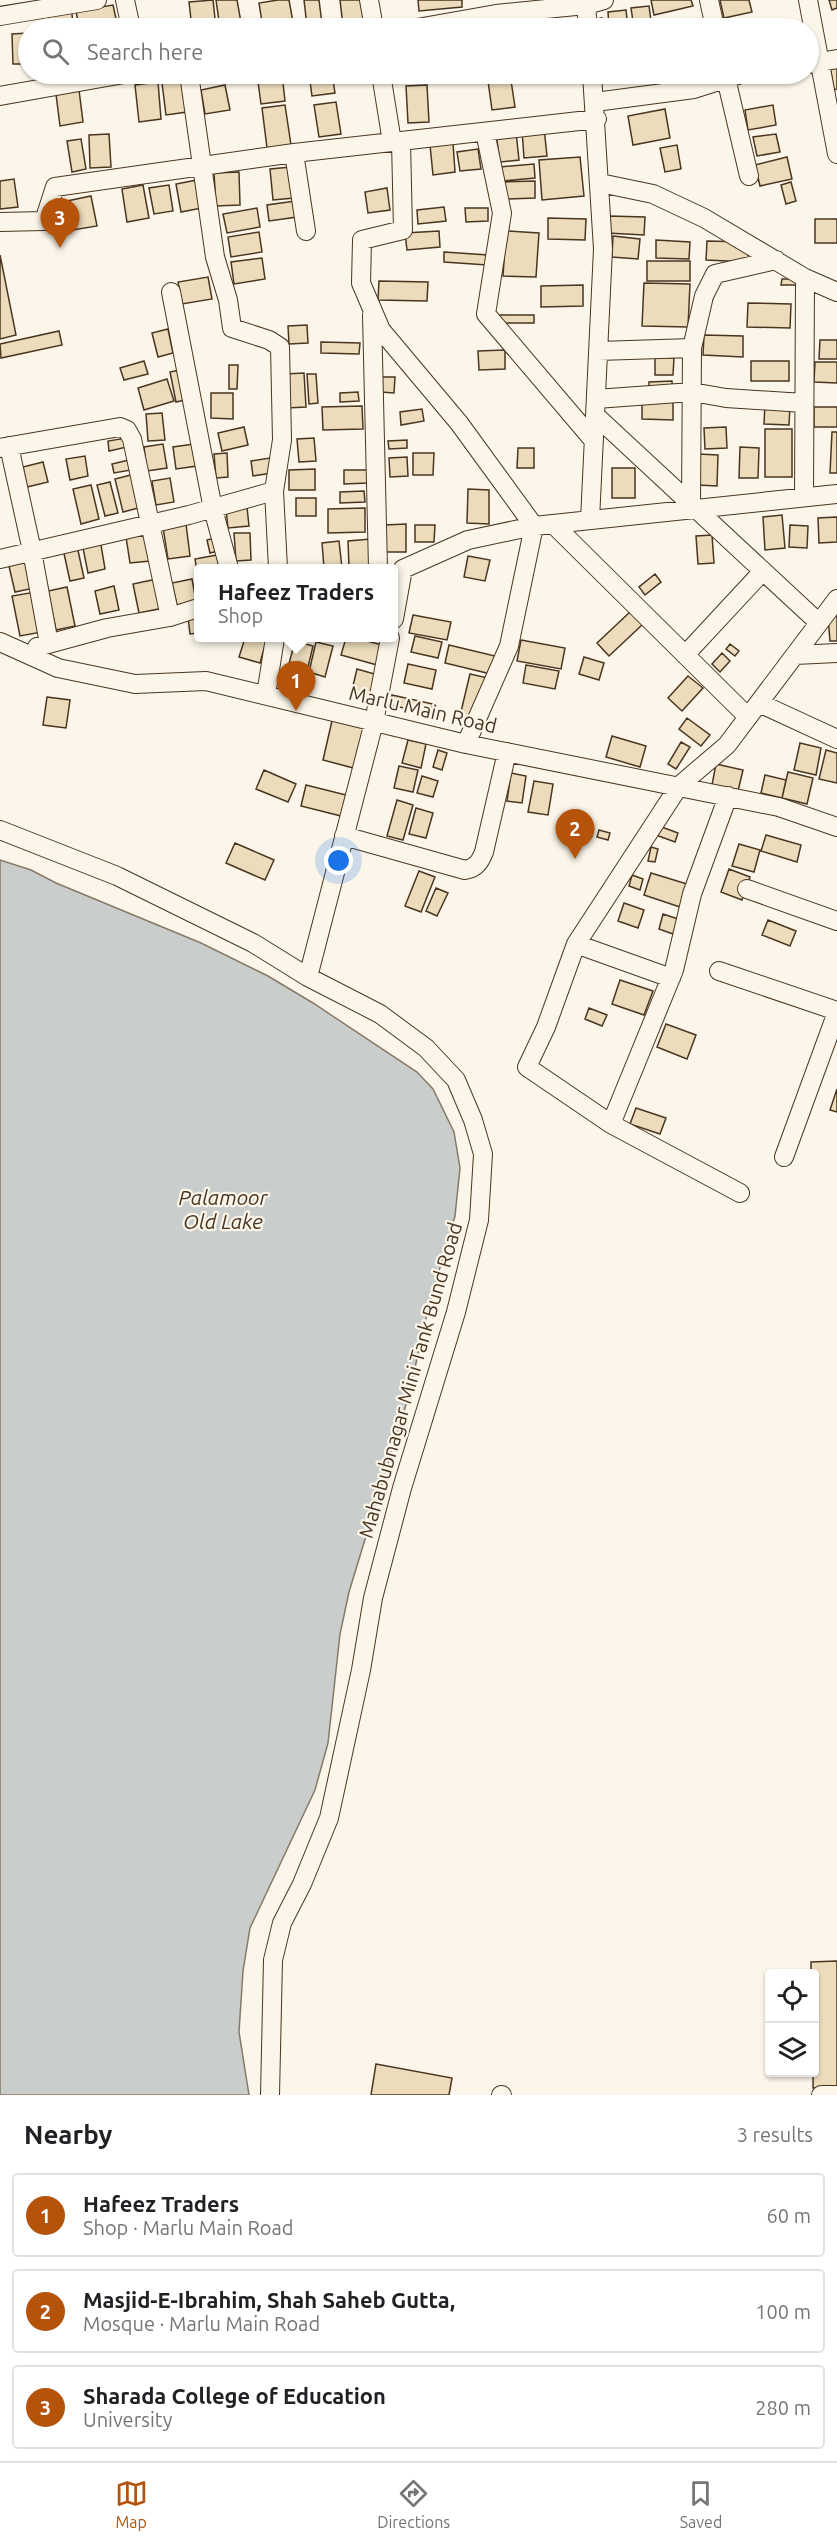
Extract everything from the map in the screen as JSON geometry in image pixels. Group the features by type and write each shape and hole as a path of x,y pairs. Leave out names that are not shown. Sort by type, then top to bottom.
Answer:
{"street":[{"path":"0,16 97,0"},
{"path":"125,0 129,18"},
{"path":"369,0 372,18"},
{"path":"473,18 604,0"},
{"path":"709,0 713,18"},
{"path":"808,0 812,18"},
{"path":"585,3 587,18"},
{"path":"821,61 837,154"},
{"path":"0,96 68,84"},
{"path":"191,84 215,257 228,300 232,328 269,340 280,347 282,440 274,491 278,564"},
{"path":"383,84 396,142 403,230 362,240 361,282 381,330 459,423 534,526 509,646 466,744"},
{"path":"590,520 603,249 593,84"},
{"path":"0,222 44,220 56,187 294,153 485,132 596,111 705,84"},
{"path":"733,84 749,176"},
{"path":"485,132 502,213 486,314 594,441"},
{"path":"294,153 306,231"},
{"path":"600,183 653,194 704,218 805,278 837,292"},
{"path":"694,506 692,348 704,296 715,274 776,260"},
{"path":"804,498 805,278"},
{"path":"171,291 213,509 229,564"},
{"path":"372,308 378,564"},
{"path":"598,351 692,348"},
{"path":"596,407 692,392 726,398 804,403"},
{"path":"596,407 694,506 819,623"},
{"path":"49,644 32,551 4,447 120,427 126,430 132,439 170,617"},
{"path":"0,559 149,525 274,491"},
{"path":"398,570 468,540 534,526 694,506 837,494"},
{"path":"553,524 685,655 754,710 837,739"},
{"path":"685,655 763,571"},
{"path":"740,1193 611,1124 527,1067 546,1027 576,944 679,786 727,745 837,599"},
{"path":"23,652 107,628 170,617 194,609"},
{"name":"Marlu Main Road","path":"0,642 58,668 135,684 206,681 466,744 779,807 837,827"},
{"path":"266,695 274,642"},
{"path":"308,977 374,722 389,642"},
{"path":"795,655 837,653"},
{"path":"344,836 465,870 472,869 480,862 484,852 507,752"},
{"path":"611,1124 671,978 692,894 728,796"},
{"name":"Mahabubnagar Mini Tank Bund Road","path":"0,830 117,876 253,943 308,977 380,1014 426,1048 456,1080 473,1120 483,1154 479,1220 456,1312 402,1488 373,1598 362,1670 328,1818 302,1884 282,1923 273,1960 270,2095"},
{"path":"747,889 837,921"},
{"path":"576,944 671,978"},
{"path":"719,971 837,1012 784,1157"},
{"path":"821,2095 837,2095"}],"water":[{"name":"Palamoor Old Lake","path":"0,860 31,870 56,883 201,943 268,976 417,1072 433,1089 454,1132 460,1168 455,1216 428,1309 409,1395 349,1592 340,1634 328,1743 315,1790 250,1928 243,1971 239,2032 249,2095 0,2095"}],"building":[{"path":"213,0 215,18 191,18 189,2"},
{"path":"216,0 237,0 240,18 219,18"},
{"path":"289,0 292,18 261,18 259,3"},
{"path":"304,0 319,0 321,18 306,18"},
{"path":"340,0 362,0 364,18 342,18"},
{"path":"418,0 462,0 462,7 419,11"},
{"path":"651,0 691,0 693,6 654,15"},
{"path":"720,0 749,0 752,12 724,18"},
{"path":"829,0 837,0 837,8 832,10"},
{"path":"113,5 116,18 77,18 76,11"},
{"path":"649,6 651,18 632,18 631,8"},
{"path":"626,10 627,18 608,18 608,12"},
{"path":"72,13 72,18 48,18 48,15"},
{"path":"12,34 18,34 18,64 13,64"},
{"path":"837,65 837,89 834,90 830,66"},
{"path":"158,84 161,119 139,122 135,85"},
{"path":"162,84 184,84 187,112 166,115"},
{"path":"258,84 283,84 285,101 261,104"},
{"path":"310,84 334,84 335,93 312,96"},
{"path":"488,84 512,84 515,107 492,110"},
{"path":"225,85 230,110 205,114 201,90"},
{"path":"427,85 429,122 408,123 406,86"},
{"path":"79,90 83,122 60,126 56,94"},
{"path":"336,102 341,134 319,137 314,105"},
{"path":"285,105 291,145 267,148 262,108"},
{"path":"773,105 776,125 748,130 745,110"},
{"path":"665,109 670,138 633,145 628,116"},
{"path":"544,128 547,156 524,158 522,130"},
{"path":"516,132 519,160 500,162 496,134"},
{"path":"109,134 111,167 90,168 89,135"},
{"path":"776,134 780,152 757,156 753,137"},
{"path":"81,139 86,169 72,172 67,141"},
{"path":"453,143 455,172 433,175 430,145"},
{"path":"677,145 681,169 665,172 660,148"},
{"path":"478,149 481,169 460,171 457,152"},
{"path":"580,157 584,196 542,200 539,160"},
{"path":"787,157 792,179 760,186 755,165"},
{"path":"534,164 535,178 501,181 500,167"},
{"path":"291,167 294,198 273,200 270,169"},
{"path":"239,172 240,205 216,206 214,173"},
{"path":"14,179 18,207 0,209 0,181"},
{"path":"197,180 202,208 181,212 176,184"},
{"path":"535,181 535,198 505,199 504,182"},
{"path":"791,182 796,201 786,204 781,185"},
{"path":"143,185 149,218 127,222 122,189"},
{"path":"169,185 173,211 154,214 149,188"},
{"path":"387,188 390,210 368,213 365,192"},
{"path":"91,196 97,226 67,231 62,202"},
{"path":"295,201 297,217 269,221 267,205"},
{"path":"444,207 446,221 418,224 417,210"},
{"path":"257,208 260,227 227,233 223,214"},
{"path":"465,208 488,208 488,221 466,222"},
{"path":"608,216 645,217 644,235 607,233"},
{"path":"548,218 586,219 585,240 548,239"},
{"path":"815,219 837,219 837,243 815,243"},
{"path":"439,231 440,247 407,250 405,233"},
{"path":"506,231 539,233 536,277 503,276"},
{"path":"259,232 262,252 231,257 228,237"},
{"path":"613,236 640,239 638,259 612,257"},
{"path":"656,240 690,242 689,259 656,258"},
{"path":"707,241 748,242 748,262 706,260"},
{"path":"444,252 488,255 487,265 444,262"},
{"path":"0,255 16,335 0,339"},
{"path":"262,258 265,279 234,284 231,262"},
{"path":"647,261 690,261 690,281 647,281"},
{"path":"208,277 212,299 182,304 178,282"},
{"path":"782,279 796,279 796,285 781,285"},
{"path":"379,281 428,282 427,301 378,300"},
{"path":"644,283 690,284 688,327 642,326"},
{"path":"583,285 583,306 541,307 541,286"},
{"path":"748,303 791,304 790,328 747,327"},
{"path":"496,315 534,315 534,323 496,323"},
{"path":"307,325 308,343 289,344 288,326"},
{"path":"168,329 173,353 158,357 152,333"},
{"path":"59,331 62,345 1,358 0,344"},
{"path":"704,335 743,336 743,357 703,355"},
{"path":"820,340 837,340 837,359 819,359"},
{"path":"321,342 360,343 359,354 321,353"},
{"path":"505,350 505,369 479,370 478,351"},
{"path":"655,357 674,358 673,375 655,375"},
{"path":"144,361 148,374 124,380 120,368"},
{"path":"751,361 789,361 789,381 751,381"},
{"path":"815,362 837,362 837,383 814,382"},
{"path":"229,365 238,365 237,389 229,389"},
{"path":"180,370 185,400 176,402 170,372"},
{"path":"304,373 306,407 286,408 285,374"},
{"path":"307,374 316,374 318,403 309,404"},
{"path":"382,377 395,377 394,393 381,392"},
{"path":"167,379 174,401 144,410 138,388"},
{"path":"672,381 673,394 649,395 649,382"},
{"path":"358,392 359,401 340,402 340,393"},
{"path":"211,393 233,393 233,419 211,418"},
{"path":"642,401 673,401 673,420 642,419"},
{"path":"765,404 790,405 789,425 764,424"},
{"path":"362,406 363,429 323,430 322,407"},
{"path":"814,407 837,407 837,427 814,427"},
{"path":"422,409 424,421 401,425 400,412"},
{"path":"162,413 165,440 148,441 146,414"},
{"path":"244,427 248,445 222,451 218,433"},
{"path":"726,427 727,448 705,449 704,428"},
{"path":"765,429 792,429 792,477 765,477"},
{"path":"832,432 837,432 837,473 830,473"},
{"path":"126,438 127,447 109,451 108,441"},
{"path":"314,438 316,461 299,462 297,439"},
{"path":"407,440 407,448 389,449 388,441"},
{"path":"163,444 167,468 147,471 144,447"},
{"path":"194,444 197,466 176,469 173,447"},
{"path":"740,447 759,448 758,478 739,478"},
{"path":"518,448 534,448 534,468 517,468"},
{"path":"227,453 228,477 216,478 214,454"},
{"path":"413,453 434,453 433,475 413,475"},
{"path":"698,454 718,455 717,486 697,485"},
{"path":"85,456 88,476 70,480 66,459"},
{"path":"407,457 408,476 390,477 389,458"},
{"path":"270,458 272,473 253,476 251,461"},
{"path":"129,460 131,470 114,473 112,464"},
{"path":"43,462 48,482 27,487 23,467"},
{"path":"612,468 635,468 635,498 612,498"},
{"path":"315,469 315,490 289,490 289,470"},
{"path":"344,470 367,470 368,483 344,484"},
{"path":"135,474 142,507 123,512 115,479"},
{"path":"170,478 174,502 156,505 152,481"},
{"path":"110,482 118,513 105,516 97,485"},
{"path":"91,485 99,519 81,524 73,489"},
{"path":"468,489 489,490 489,524 467,523"},
{"path":"364,491 365,502 340,503 340,492"},
{"path":"296,498 316,498 316,516 296,516"},
{"path":"247,507 249,526 228,528 226,509"},
{"path":"365,508 365,532 328,533 328,509"},
{"path":"782,515 785,548 765,550 763,517"},
{"path":"837,517 837,542 819,543 818,518"},
{"path":"186,524 190,556 168,559 163,527"},
{"path":"406,524 406,552 385,552 385,525"},
{"path":"415,525 435,525 434,542 415,542"},
{"path":"790,525 808,526 807,548 789,547"},
{"path":"234,533 250,533 251,560 236,561"},
{"path":"147,534 150,561 130,563 126,537"},
{"path":"712,535 714,563 698,564 696,536"},
{"path":"215,538 218,551 210,553 207,540"},
{"path":"100,539 105,569 88,573 82,543"},
{"path":"371,539 373,564 349,564 348,541"},
{"path":"339,541 342,564 324,564 322,543"},
{"path":"77,546 84,578 70,581 63,549"},
{"path":"217,555 218,564 196,564 195,559"},
{"path":"468,556 490,560 485,581 464,577"},
{"path":"28,558 34,588 15,592 8,562"},
{"path":"655,574 661,582 645,595 639,587"},
{"path":"157,579 163,608 139,613 133,584"},
{"path":"192,579 194,601 177,605 172,583"},
{"path":"114,586 119,610 100,614 95,591"},
{"path":"67,587 75,626 56,630 48,591"},
{"path":"35,592 42,632 20,636 12,596"},
{"path":"631,611 643,624 609,656 597,643"},
{"path":"413,615 451,622 447,640 409,633"},
{"path":"194,616 194,634 190,634 188,617"},
{"path":"837,616 837,641 830,641 828,617"},
{"path":"415,636 442,642 438,658 411,652"},
{"path":"521,640 565,648 561,669 517,661"},
{"path":"244,642 266,642 260,663 239,657"},
{"path":"295,642 313,646 304,684 285,679"},
{"path":"316,642 333,646 325,677 309,672"},
{"path":"345,642 371,642 382,645 377,665 341,655"},
{"path":"730,644 739,651 735,656 726,649"},
{"path":"449,645 495,656 491,674 445,663"},
{"path":"722,653 730,661 720,672 712,664"},
{"path":"584,657 604,663 599,680 579,674"},
{"path":"408,664 436,670 432,689 404,683"},
{"path":"526,665 559,671 555,689 523,683"},
{"path":"357,669 378,675 371,700 351,694"},
{"path":"470,674 488,678 477,724 459,720"},
{"path":"688,676 703,688 682,711 668,698"},
{"path":"392,695 433,704 431,714 390,705"},
{"path":"47,697 70,700 66,728 43,725"},
{"path":"334,712 373,722 361,770 323,760"},
{"path":"687,718 710,735 701,746 679,729"},
{"path":"612,736 646,746 640,767 606,757"},
{"path":"408,740 426,744 421,768 402,763"},
{"path":"681,742 690,747 676,769 668,764"},
{"path":"800,743 821,748 816,775 794,770"},
{"path":"438,750 447,753 442,770 433,767"},
{"path":"826,750 837,753 837,783 819,779"},
{"path":"716,764 743,770 738,791 712,785"},
{"path":"399,766 418,770 413,792 394,788"},
{"path":"264,770 296,784 288,802 256,789"},
{"path":"788,772 813,778 807,804 782,798"},
{"path":"511,773 526,776 522,803 507,801"},
{"path":"765,775 786,780 782,798 761,793"},
{"path":"422,776 438,781 433,797 417,793"},
{"path":"534,781 553,784 548,815 528,812"},
{"path":"306,785 354,797 349,818 301,806"},
{"path":"397,800 413,805 403,840 387,836"},
{"path":"416,808 433,813 426,838 409,834"},
{"path":"659,826 678,833 675,842 656,835"},
{"path":"599,830 610,833 608,840 597,837"},
{"path":"766,835 801,845 797,862 761,851"},
{"path":"235,843 274,860 265,880 226,863"},
{"path":"739,844 760,850 754,872 732,866"},
{"path":"651,847 658,849 655,862 648,861"},
{"path":"729,869 750,877 742,900 721,892"},
{"path":"419,871 435,877 421,912 405,906"},
{"path":"651,873 687,884 680,907 644,895"},
{"path":"632,875 643,879 640,890 629,886"},
{"path":"436,888 448,893 437,916 426,911"},
{"path":"624,903 644,910 638,928 618,921"},
{"path":"663,914 678,919 673,934 659,929"},
{"path":"768,920 796,931 790,946 762,935"},
{"path":"620,980 653,991 644,1015 612,1004"},
{"path":"589,1008 607,1015 602,1026 585,1019"},
{"path":"666,1024 696,1035 687,1059 657,1047"},
{"path":"837,1089 837,1112 830,1110"},
{"path":"636,1108 666,1118 660,1134 630,1124"},
{"path":"837,1961 837,2088 813,2088 813,2077 819,2077 819,1969 811,1969 811,1962"},
{"path":"376,2064 452,2078 449,2095 371,2095"}],"place":[{"name":"Sharada College of Education","path":"60,248"},
{"name":"Hafeez Traders","path":"296,711"},
{"name":"Masjid-E-Ibrahim, Shah Saheb Gutta,","path":"575,859"}]}
